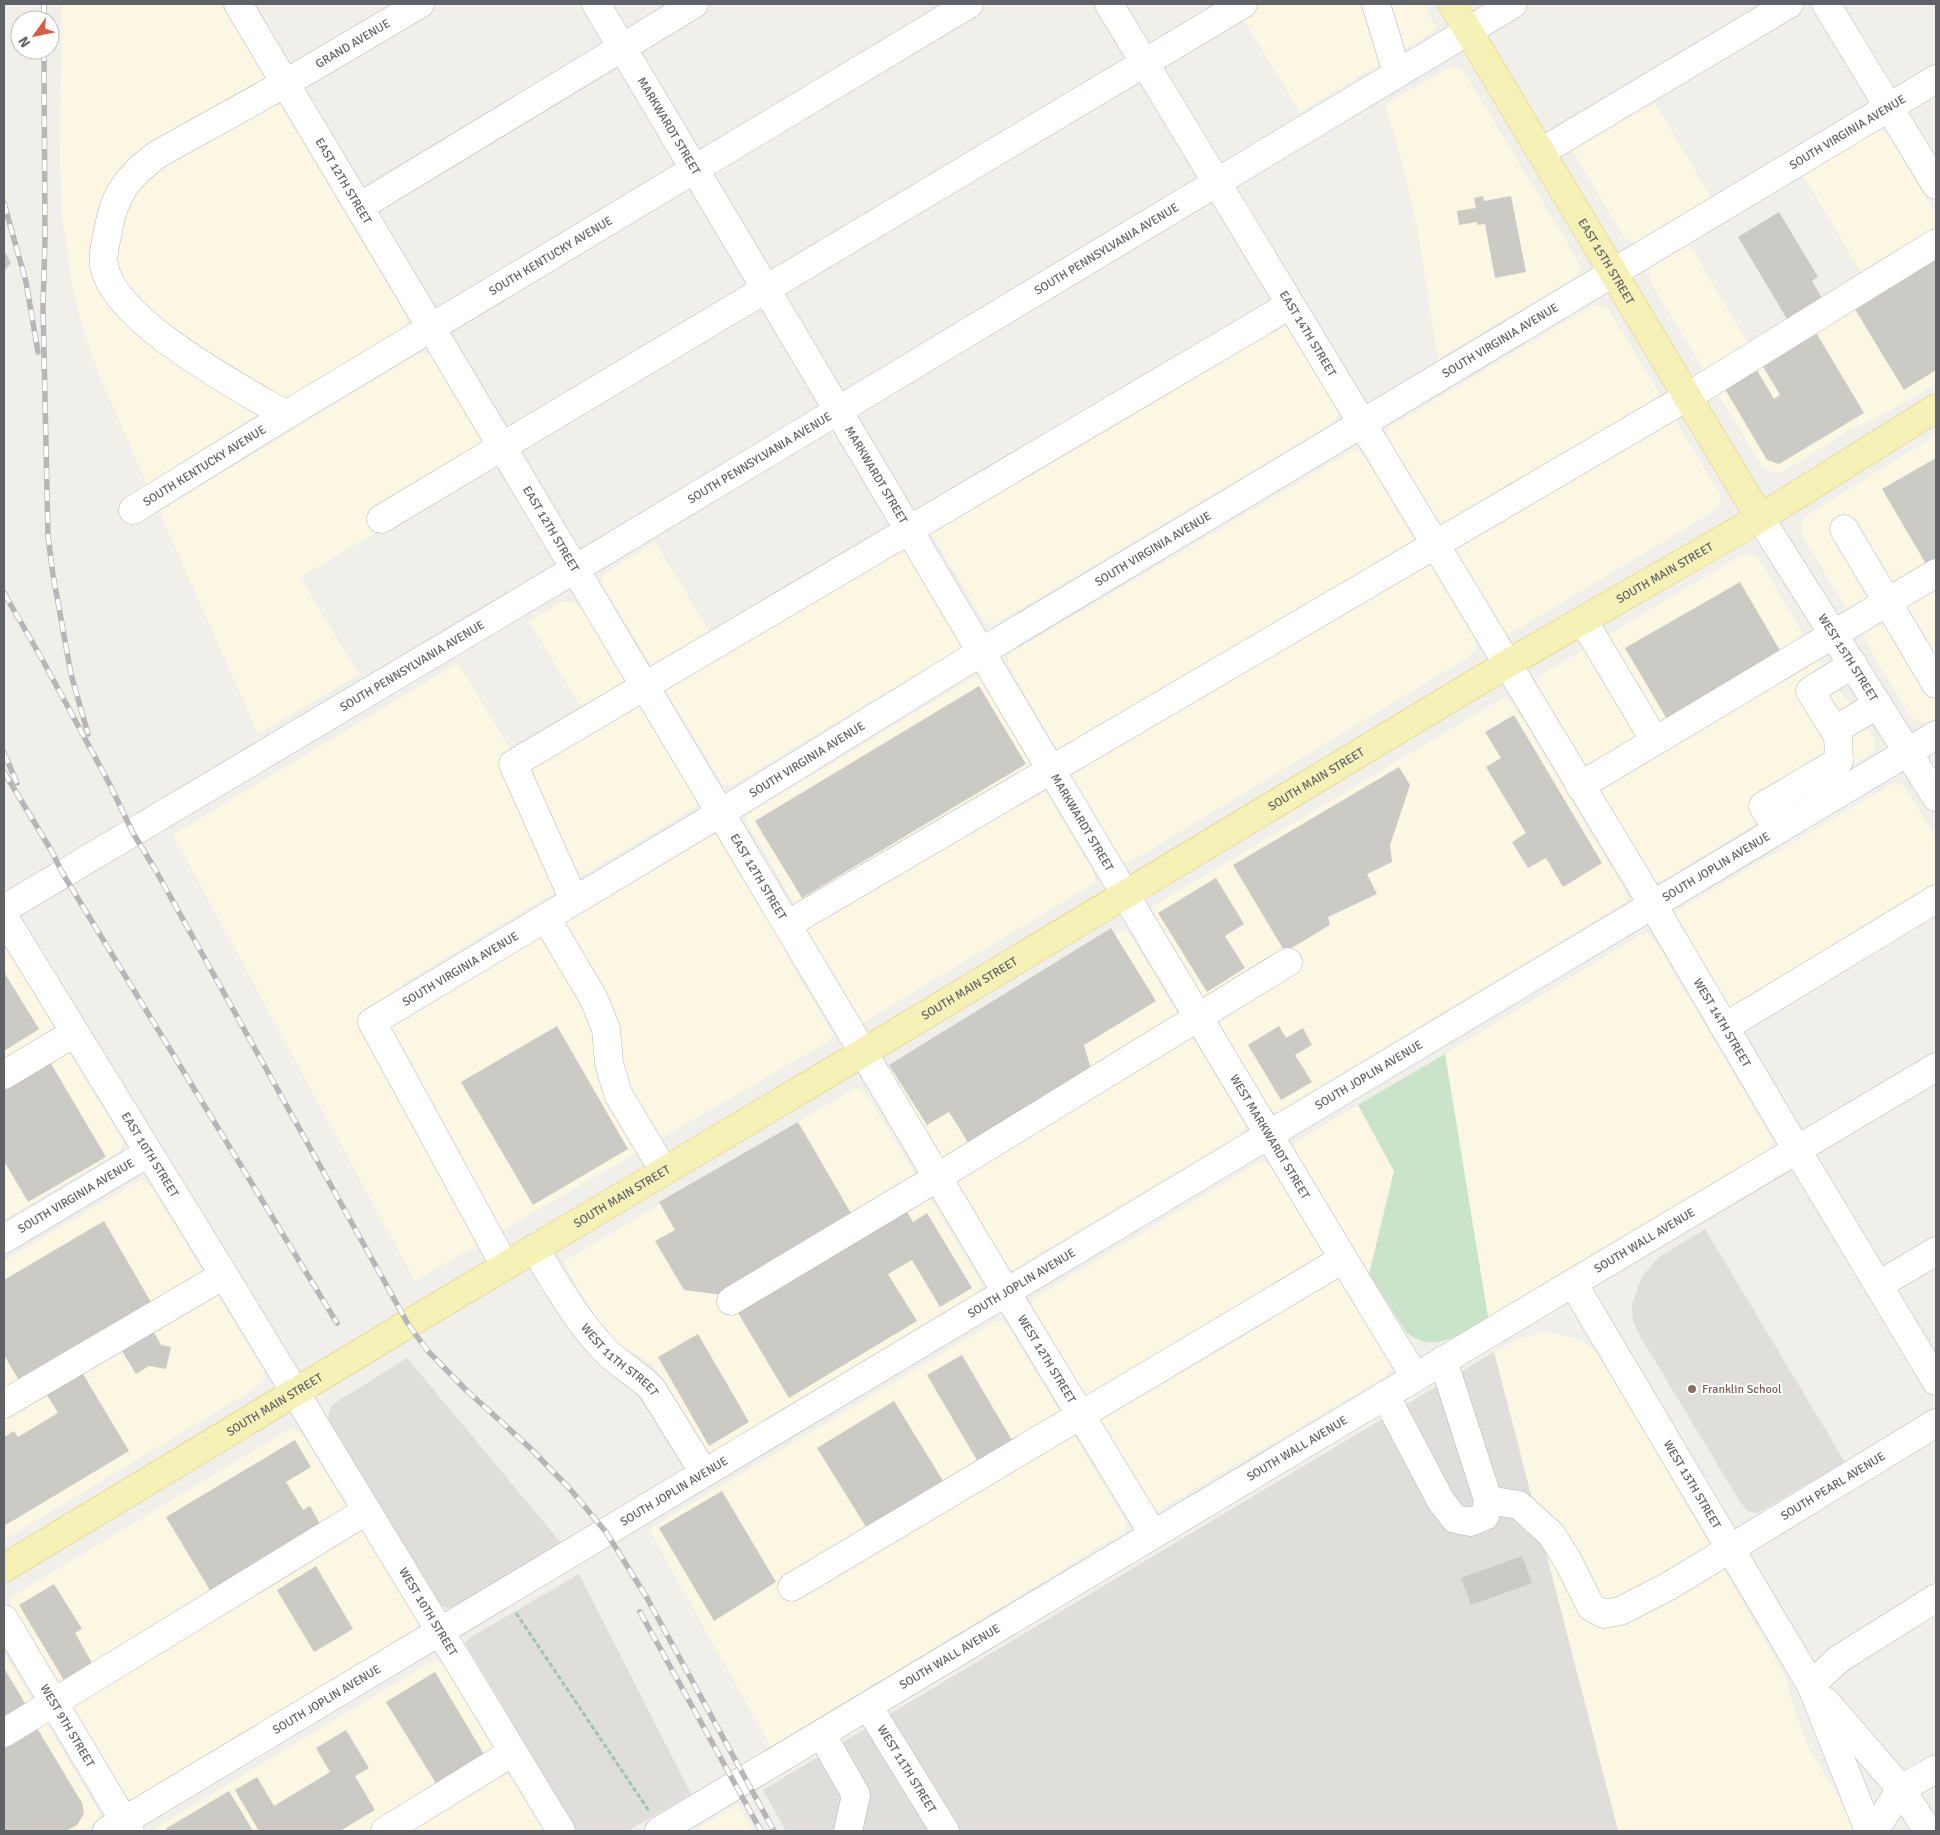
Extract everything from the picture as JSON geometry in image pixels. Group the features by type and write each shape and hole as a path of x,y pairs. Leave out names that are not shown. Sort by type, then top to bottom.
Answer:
{"main road":[{"name":"EAST 15TH STREET","path":"1452,4 1760,518"},
{"name":"SOUTH MAIN STREET","path":"4,1568 1507,664 1760,518 1936,408"}],"street":[{"name":"EAST 12TH STREET","path":"238,4 864,1052"},
{"name":"GRAND AVENUE","path":"286,415 199,362 144,322 121,300 109,280 104,264 110,214 118,194 132,175 158,154 286,83 420,4"},
{"name":"MARKWARDT STREET","path":"596,4 767,288 1124,894"},
{"path":"359,207 694,4"},
{"name":"SOUTH KENTUCKY AVENUE","path":"133,510 286,415 969,4"},
{"name":"EAST 14TH STREET","path":"1108,4 1507,664"},
{"path":"381,519 1243,4"},
{"path":"1376,4 1397,73"},
{"name":"SOUTH PENNSYLVANIA AVENUE","path":"4,909 575,569 1513,4"},
{"path":"1541,152 1789,4"},
{"path":"1826,4 1936,185"},
{"name":"SOUTH VIRGINIA AVENUE","path":"505,1266 372,1022 722,812 981,652 1936,79"},
{"path":"788,924 1687,397 1936,243"},
{"path":"574,900 513,764 1290,305"},
{"name":"WEST 15TH STREET","path":"1760,518 1936,797"},
{"path":"1844,529 1936,684"},
{"path":"1580,786 1936,573"},
{"path":"1583,620 1655,741"},
{"name":"WEST 14TH STREET","path":"1507,664 1936,1381"},
{"path":"1853,664 1810,690 1838,736 1839,761 1853,784"},
{"path":"1835,730 1878,704"},
{"name":"SOUTH JOPLIN AVENUE","path":"121,1828 503,1594 1936,735"},
{"path":"1778,830 1763,806 1839,761"},
{"name":"WEST MARKWARDT STREET","path":"1124,894 1415,1377"},
{"path":"1725,1027 1936,899"},
{"name":"EAST 10TH STREET","path":"4,917 224,1275 294,1393"},
{"path":"546,918 594,999 606,1029 609,1063 618,1094 664,1171"},
{"path":"731,1301 938,1177 1288,962"},
{"path":"4,1075 74,1033"},
{"name":"WEST 12TH STREET","path":"864,1052 1006,1292 1153,1534"},
{"name":"SOUTH WALL AVENUE","path":"660,1831 1573,1282 1936,1067"},
{"name":"SOUTH VIRGINIA AVENUE","path":"4,1239 148,1153"},
{"name":"WEST 11TH STREET","path":"534,1248 591,1334 607,1352 643,1378 652,1389 704,1473"},
{"path":"1880,1285 1936,1251"},
{"path":"792,1587 1343,1259"},
{"path":"4,1404 224,1275"},
{"name":"WEST 13TH STREET","path":"1573,1282 1811,1685 1869,1831"},
{"path":"1385,1395 1441,1501 1455,1519 1472,1522 1485,1516 1488,1500 1443,1360"},
{"name":"WEST 10TH STREET","path":"294,1393 561,1831"},
{"name":"SOUTH PEARL AVENUE","path":"1488,1500 1519,1504 1551,1534 1568,1561 1591,1607 1604,1614 1620,1611 1669,1586 1936,1423"},
{"path":"4,1733 366,1512"},
{"path":"1811,1685 1839,1659 1936,1598"},
{"name":"WEST 9TH STREET","path":"4,1619 53,1702 121,1828"},
{"name":"WEST 13TH STREET","path":"1811,1685 1902,1789 1928,1831"},
{"name":"WEST 11TH STREET","path":"868,1706 945,1831"},
{"path":"822,1735 856,1795 848,1831"},
{"path":"385,1831 512,1752"},
{"path":"1874,1831 1902,1789 1936,1769"}],"path":[{"path":"503,1594 660,1831"}],"shaded area":[{"path":"62,4 221,4 405,314 407,321 406,327 400,333 148,486 99,375 83,328 72,285 62,216 60,157"},
{"path":"1234,4 1424,4 1434,24 1434,30 1300,112"},
{"path":"1454,67 1462,70 1466,75 1578,261 1580,268 1575,277 1438,359 1418,233 1404,169 1385,104 1447,69"},
{"path":"1644,85 1712,199 1636,243 1626,239 1622,234 1562,133"},
{"path":"1876,131 1885,131 1889,136 1936,215 1936,383 1888,412 1848,431 1782,472 1771,472 1762,466 1651,283 1648,271 1651,266 1689,244 1749,345 1864,277 1803,175"},
{"path":"1593,305 1603,306 1608,309 1720,494 1720,504 1716,510 1511,633 1506,634 1384,435 1390,427"},
{"path":"1275,306 1338,411 1334,422 995,624 985,623 922,518"},
{"path":"423,353 432,357 495,463 300,577 359,675 258,734 159,511 418,354"},
{"path":"1936,435 1936,719 1922,723 1909,715 1804,538 1801,524 1812,512"},
{"path":"1357,450 1364,455 1475,638 1475,650 1470,656 1130,862 1120,861 1069,778 1058,751 1008,665 1008,656 1352,451"},
{"path":"896,533 962,644 960,648 732,785 722,783 602,584 601,579 604,574 655,542 715,641"},
{"path":"1748,554 1760,561 1822,666 1875,740 1875,750 1663,880 1655,883 1536,687 1536,683 1541,675 1740,556"},
{"path":"564,601 575,603 582,608 697,798 696,807 402,984 419,1011 710,832 714,832 718,834 776,931 790,962 832,1032 832,1038 415,1281 173,835 458,663 519,764 590,722 529,621"},
{"path":"976,676 981,676 1045,791 1095,874 1095,881 861,1024 814,953 795,905 746,818 748,814"},
{"path":"1505,697 1513,704 1626,892 1626,902 1278,1112 1270,1112 1148,911 1150,908"},
{"path":"1895,782 1903,785 1906,789 1936,838 1936,908 1739,1027 1676,917 1677,911"},
{"path":"1121,929 1129,933 1244,1123 1245,1128 1240,1135 1014,1269 1009,1270 1005,1267 890,1070 894,1065"},
{"path":"1647,933 1654,939 1773,1143 1767,1152 1488,1317 1445,1054 1640,935"},
{"path":"4,948 9,952 123,1144 120,1151 4,1220"},
{"path":"855,1088 865,1092 981,1283 981,1288 979,1292 708,1455 653,1364 607,1337 563,1262"},
{"path":"1358,1105 1394,1171 1369,1274 1293,1151 1295,1142"},
{"path":"1264,1161 1273,1167 1392,1365 1391,1370 1384,1377 1161,1509 1156,1510 1153,1509 1031,1311 1031,1305 1036,1297"},
{"path":"143,1180 151,1187 263,1369 265,1376 262,1382 254,1389 4,1540 4,1261 138,1181"},
{"path":"1705,1229 1845,1462 1758,1513 1748,1511 1740,1502 1640,1336 1633,1321 1632,1305 1642,1276 1659,1257"},
{"path":"996,1321 1001,1321 1008,1326 1125,1520 1127,1526 1125,1531 771,1747 649,1529"},
{"path":"1544,1332 1571,1337 1583,1342 1593,1349 1610,1371 1787,1680 1789,1693 1808,1747 1852,1818 1854,1831 1618,1831 1494,1352 1519,1339"},
{"path":"1494,1352 1618,1831 786,1831 763,1790"},
{"path":"407,1358 562,1544 455,1607 448,1608 439,1605 329,1422 328,1416 331,1406"},
{"path":"290,1429 301,1432 418,1621 418,1626 413,1632 131,1800 124,1795 9,1601 14,1595"},
{"path":"579,1574 691,1794 628,1831 577,1831 465,1643 471,1637"},
{"path":"4,1653 98,1810 98,1821 83,1831 4,1831"},
{"path":"435,1660 443,1664 544,1831 154,1831 157,1827"},
{"path":"738,1805 753,1831 697,1831 705,1824"}],"green space":[{"path":"1445,1054 1488,1317 1459,1335 1439,1342 1428,1342 1418,1340 1407,1333 1369,1274 1394,1171 1358,1105"}],"building":[{"path":"1483,196 1484,201 1511,196 1526,272 1495,278 1485,224 1477,225 1477,222 1459,225 1457,211 1476,208 1474,198"},
{"path":"1779,212 1818,277 1812,281 1822,298 1787,319 1738,237"},
{"path":"4,250 11,263 4,271"},
{"path":"1936,255 1936,370 1904,390 1853,306"},
{"path":"1815,331 1864,413 1779,464 1767,460 1722,384 1754,365 1774,399 1780,395 1761,363"},
{"path":"1936,458 1936,565 1929,569 1882,489"},
{"path":"1740,582 1785,659 1671,726 1625,648"},
{"path":"979,686 1026,764 802,898 755,821"},
{"path":"1514,715 1602,863 1563,887 1546,858 1528,868 1512,842 1526,833 1486,767 1501,758 1485,732"},
{"path":"1399,767 1410,785 1390,845 1392,862 1367,874 1377,894 1328,917 1330,925 1285,952 1233,865"},
{"path":"1216,878 1244,924 1225,936 1245,968 1207,992 1158,913"},
{"path":"1111,928 1156,1001 1084,1045 1091,1069 969,1144 949,1112 927,1125 889,1065"},
{"path":"4,972 39,1029 4,1051"},
{"path":"557,1026 628,1149 533,1205 461,1082"},
{"path":"1279,1026 1286,1038 1303,1028 1312,1045 1295,1055 1312,1082 1281,1100 1248,1045"},
{"path":"50,1062 106,1157 28,1202 4,1161 4,1089"},
{"path":"798,1122 855,1220 723,1295 684,1290 655,1241 675,1230 659,1202"},
{"path":"904,1207 913,1222 927,1213 972,1288 940,1307 912,1260 888,1274 917,1321 789,1398 735,1308"},
{"path":"104,1221 152,1304 20,1382 4,1355 4,1280"},
{"path":"152,1329 161,1345 171,1347 166,1369 149,1366 136,1374 120,1348"},
{"path":"698,1334 749,1422 709,1446 658,1357"},
{"path":"962,1355 1013,1442 978,1462 927,1375"},
{"path":"80,1369 129,1451 4,1526 4,1437 14,1431 18,1437 58,1413 44,1390"},
{"path":"894,1401 948,1489 871,1535 817,1448"},
{"path":"295,1440 311,1467 286,1482 303,1510 310,1506 324,1531 214,1597 166,1517"},
{"path":"722,1491 776,1582 714,1621 659,1528"},
{"path":"1522,1556 1532,1583 1471,1605 1461,1578"},
{"path":"316,1566 353,1629 314,1652 277,1590"},
{"path":"54,1584 82,1629 75,1633 96,1670 68,1687 19,1605"},
{"path":"4,1668 29,1710 4,1726"},
{"path":"435,1672 488,1761 440,1790 386,1702"},
{"path":"37,1728 82,1803 84,1814 77,1825 66,1831 4,1831 4,1747"},
{"path":"346,1730 369,1768 355,1776 375,1810 340,1831 259,1831 235,1790 257,1777 274,1806 330,1772 316,1748"},
{"path":"229,1791 253,1831 166,1831 167,1828"}],"railway":[{"path":"44,4 44,10"},
{"path":"44,60 45,240 43,306 48,536 71,674 88,734"},
{"path":"4,203 26,282 38,352"},
{"path":"4,593 109,783 133,833 155,869 408,1324 427,1350 466,1390 529,1447 570,1489 606,1532 647,1598 774,1831"},
{"path":"4,753 17,783"},
{"path":"4,772 51,850 63,874 337,1323"},
{"path":"640,1612 761,1831"}],"place":[{"name":"Franklin School","path":"1692,1389"}]}
